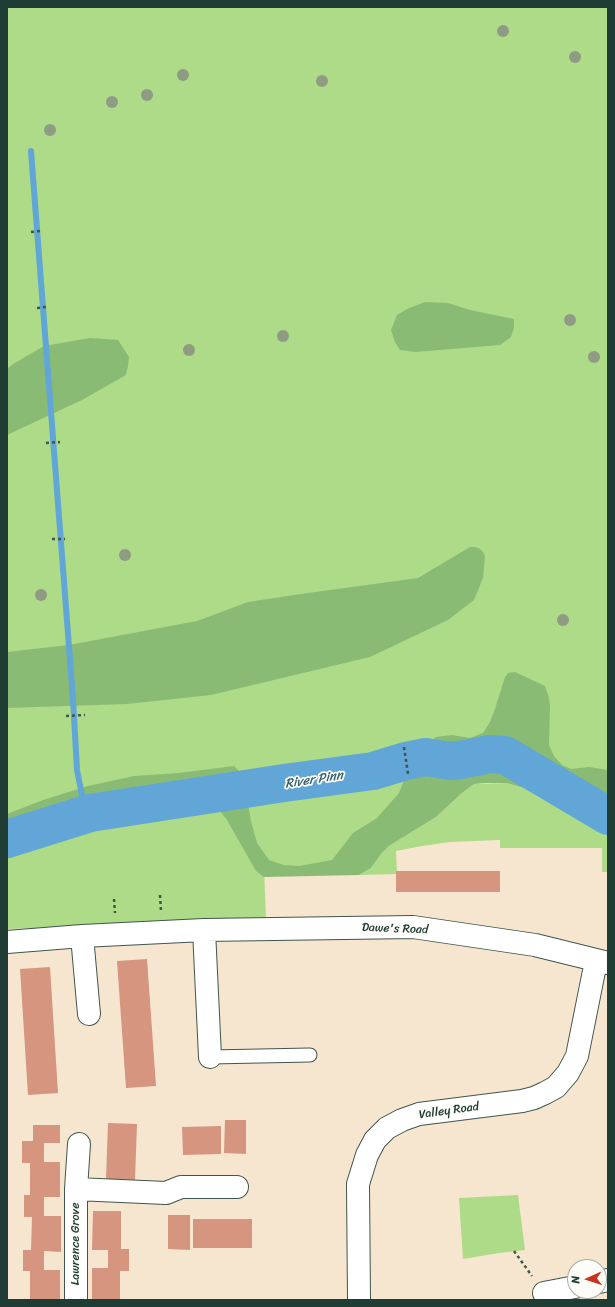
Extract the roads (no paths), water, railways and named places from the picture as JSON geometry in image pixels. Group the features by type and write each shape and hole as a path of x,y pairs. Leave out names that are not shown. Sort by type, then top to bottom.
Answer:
{"street":[{"name":"Dawe's Road","path":"7,942 82,936 204,930 275,923 383,921 413,927 535,945 602,962"},
{"path":"204,930 210,1057"},
{"path":"82,936 89,1014"},
{"name":"Valley Road","path":"359,1300 358,1184 367,1154 375,1140 387,1128 402,1120 419,1114 522,1101 546,1094 568,1073 577,1056 602,962"},
{"name":"Lawrence Grove","path":"76,1300 76,1188 79,1144"},
{"name":"Lawrence Grove","path":"76,1188 166,1193 181,1187 236,1187"},
{"path":"544,1293 567,1289"}],"lane":[{"path":"210,1057 310,1055"}],"waterway":[{"path":"31,151 73,699 77,770 86,815"},
{"name":"River Pinn","path":"7,839 90,813 373,771 406,761 426,757 450,761 490,754 505,755 608,816"}]}
